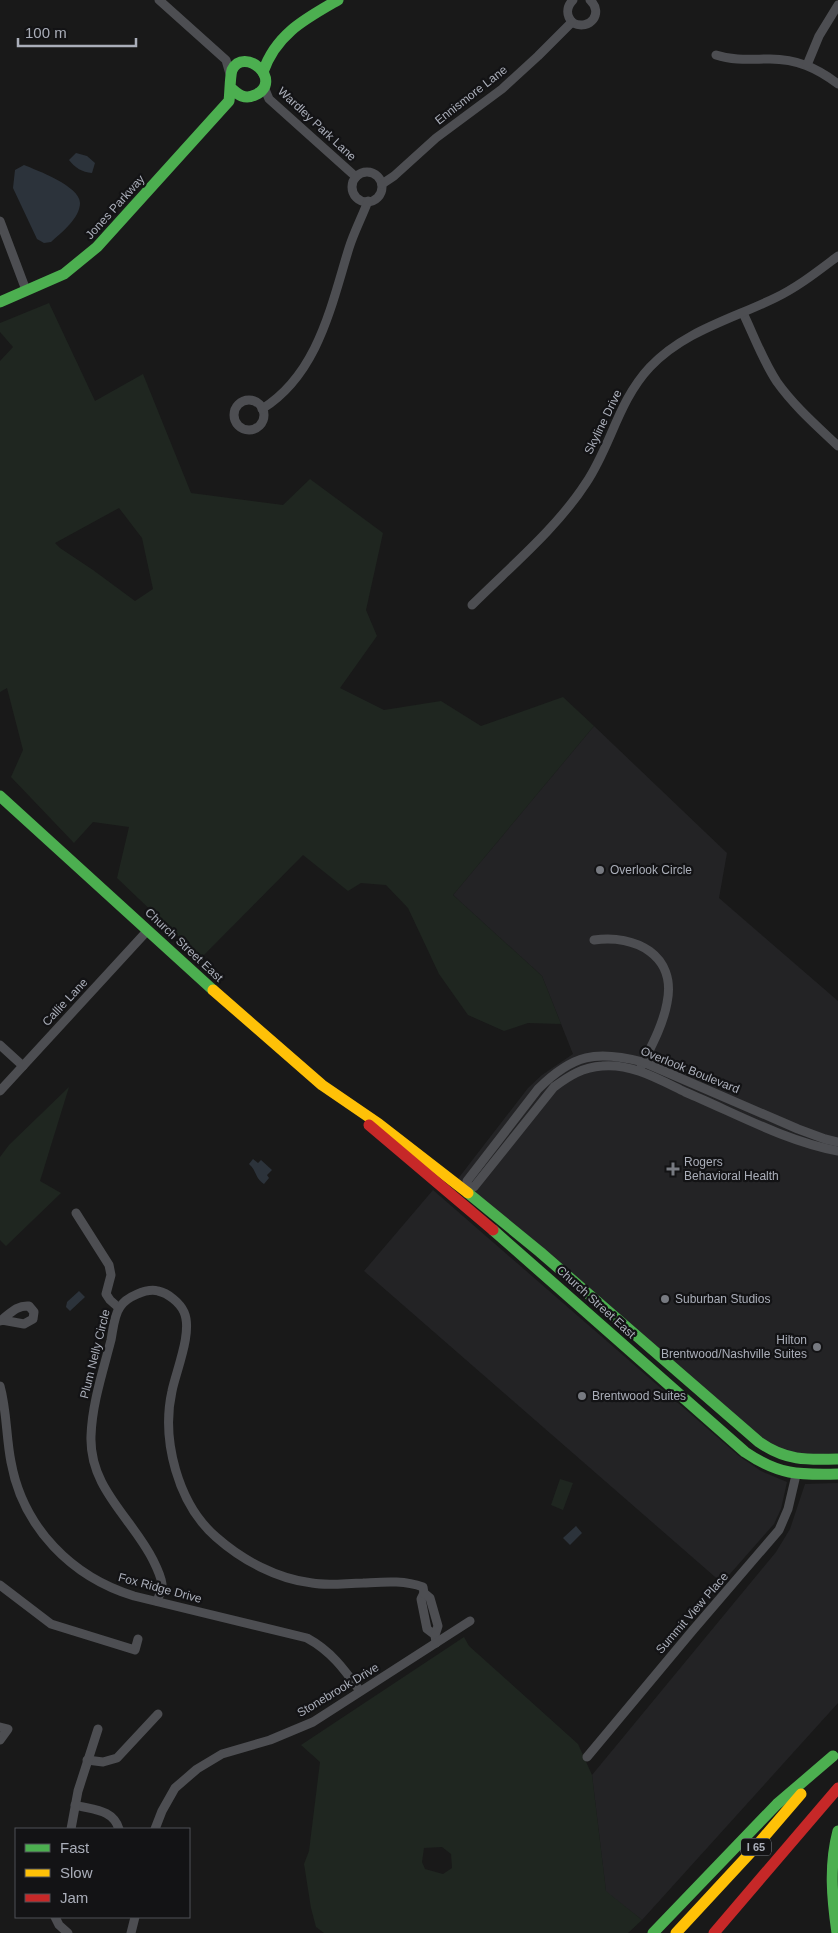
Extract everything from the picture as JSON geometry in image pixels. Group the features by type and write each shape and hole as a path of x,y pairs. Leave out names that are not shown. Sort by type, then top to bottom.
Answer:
{"main road":[{"path":"242,97 231,88 229,80 234,67 246,62 254,63 266,58 287,33 299,23 338,0"},
{"path":"263,72 266,58"},
{"path":"228,100 260,92 265,78 263,72 254,63"},
{"name":"Jones Parkway","path":"0,302 64,274 97,247 228,100 231,88"},
{"name":"Church Street East","path":"0,796 246,1020 322,1085 467,1188 769,1450 797,1460 838,1459"},
{"name":"Church Street East","path":"354,1108 375,1131 500,1236 745,1452 766,1467 780,1472 796,1475 838,1474"},
{"path":"653,1933 778,1804 835,1754"},
{"name":"I 65","path":"676,1933 752,1852 835,1754"},
{"name":"I 65","path":"714,1933 838,1788"},
{"path":"837,1933 831,1891 832,1864 838,1831"}],"street":[{"path":"158,0 226,60 240,64"},
{"path":"573,0 567,10 572,22 578,26 592,22 596,14 596,10 590,0"},
{"path":"808,65 819,36 838,5"},
{"name":"Ennismore Lane","path":"382,184 394,176 436,138 502,88 572,22"},
{"path":"716,55 733,59 786,60 808,65 838,84"},
{"path":"226,60 230,74"},
{"name":"Wardley Park Lane","path":"260,92 356,176"},
{"path":"371,172 379,178 382,184 381,192 378,196 368,201 361,200 354,193 352,184 356,176 361,173 371,172"},
{"path":"262,409 277,400 294,381 316,347 334,303 350,246 368,201"},
{"path":"0,221 26,290"},
{"name":"Skyline Drive","path":"472,605 556,522 576,498 588,481 601,456 623,406 649,368 663,355 693,334 790,291 838,256"},
{"path":"743,313 762,355 777,382 838,446"},
{"name":"Callie Lane","path":"0,1091 148,930"},
{"path":"594,940 620,938 644,946 660,963 666,977 668,985 667,1004 639,1072"},
{"path":"0,1045 23,1066"},
{"name":"Overlook Boulevard","path":"838,1142 798,1129 643,1062 618,1056 596,1056 568,1064 550,1076 530,1097 467,1181 467,1188 474,1187 554,1087 568,1076 585,1068 603,1066 623,1067 639,1072 780,1133 838,1151"},
{"path":"76,1213 109,1265 111,1275 106,1294 119,1308"},
{"name":"Plum Nelly Circle","path":"157,1601 162,1588 157,1569 144,1544 101,1483 95,1468 91,1446 97,1395 119,1308 140,1294 157,1290 173,1299 185,1313 186,1330 168,1412 174,1463 183,1490 199,1518 215,1536 246,1560 290,1578 312,1584 409,1582 422,1587 424,1593 421,1599 428,1629 436,1639"},
{"name":"Fox Ridge Drive","path":"0,1386 4,1429 18,1490 32,1517 50,1542 69,1561 92,1578 119,1591 307,1638 323,1648 340,1663 360,1691"},
{"name":"Summit View Place","path":"587,1757 778,1530 788,1509 796,1475"},
{"path":"0,1585 34,1613 55,1626 134,1650 138,1639"},
{"name":"Stonebrook Drive","path":"155,1828 162,1811 175,1788 197,1769 222,1754 270,1740 313,1722 436,1639 470,1621"},
{"path":"87,1760 103,1762 117,1758 158,1714"},
{"path":"0,1727 8,1729 0,1740"},
{"path":"71,1828 87,1760 98,1729"},
{"path":"75,1805 111,1815 119,1828"},
{"path":"56,1918 59,1925 68,1933"},
{"path":"131,1933 134,1918"}],"shaded area":[{"path":"76,153 87,156 95,163 92,173 79,169 69,160"},
{"path":"24,165 65,185 78,197 80,203 77,214 69,225 51,242 44,243 37,239 13,188 15,170"},
{"path":"49,303 95,401 143,374 191,493 283,505 310,479 383,533 366,610 377,636 340,688 384,710 441,701 481,726 563,697 594,726 453,895 542,976 561,1024 528,1023 504,1031 468,1015 439,974 408,908 386,885 361,883 348,891 303,855 201,958 117,878 129,827 93,822 74,843 11,777 23,750 7,688 0,692 0,361 13,347 0,332 0,323","holes":["119,508 142,538 153,589 135,601 55,543"]},
{"path":"594,726 727,853 719,898 838,1001 838,1453 810,1455 783,1450 767,1442 457,1180 528,1088 542,1075 573,1054 542,976 453,895"},
{"path":"69,1087 40,1181 61,1193 6,1246 0,1240 0,1157 9,1145"},
{"path":"253,1159 258,1163 261,1160 272,1170 267,1175 269,1178 264,1184 249,1164"},
{"path":"433,1190 739,1456 761,1471 787,1482 781,1509 774,1524 722,1583 364,1271"},
{"path":"79,1291 85,1297 70,1311 66,1307 67,1302"},
{"path":"560,1479 573,1483 563,1510 551,1505"},
{"path":"838,1483 838,1703 642,1920 606,1892 592,1775 776,1552 790,1529 805,1484"},
{"path":"576,1526 582,1533 570,1545 563,1538"},
{"path":"464,1637 469,1646 578,1744 592,1775 606,1891 642,1920 628,1933 324,1933 316,1927 304,1864 309,1851 320,1762 301,1745","holes":["442,1847 451,1854 452,1868 443,1874 425,1869 422,1862 424,1848"]}],"traffic: fast":[{"path":"263,72 276,47 293,29 338,0"},
{"path":"0,302 64,274 97,247 229,101 231,73 238,63 245,61 252,63 264,74 266,82 263,89 255,95 242,96 231,88"},
{"path":"0,796 213,990"},
{"path":"468,1193 540,1252 759,1442 778,1453 797,1458 838,1459"},
{"path":"493,1230 745,1452 757,1460 789,1472 800,1474 838,1474"},
{"path":"653,1933 777,1804 833,1756"},
{"path":"837,1933 832,1869 838,1831"}],"traffic: slow":[{"path":"213,990 322,1085 379,1124 468,1193"},
{"path":"676,1933 752,1851 801,1794"}],"traffic: jam":[{"path":"369,1125 493,1230"},
{"path":"714,1933 838,1788"}],"place":[{"name":"Overlook Circle","path":"600,870"},
{"name":"Rogers Behavioral Health","path":"673,1169"},
{"name":"Suburban Studios","path":"665,1299"},
{"name":"Hilton Brentwood/Nashville Suites","path":"817,1347"},
{"name":"Brentwood Suites","path":"582,1396"}]}
